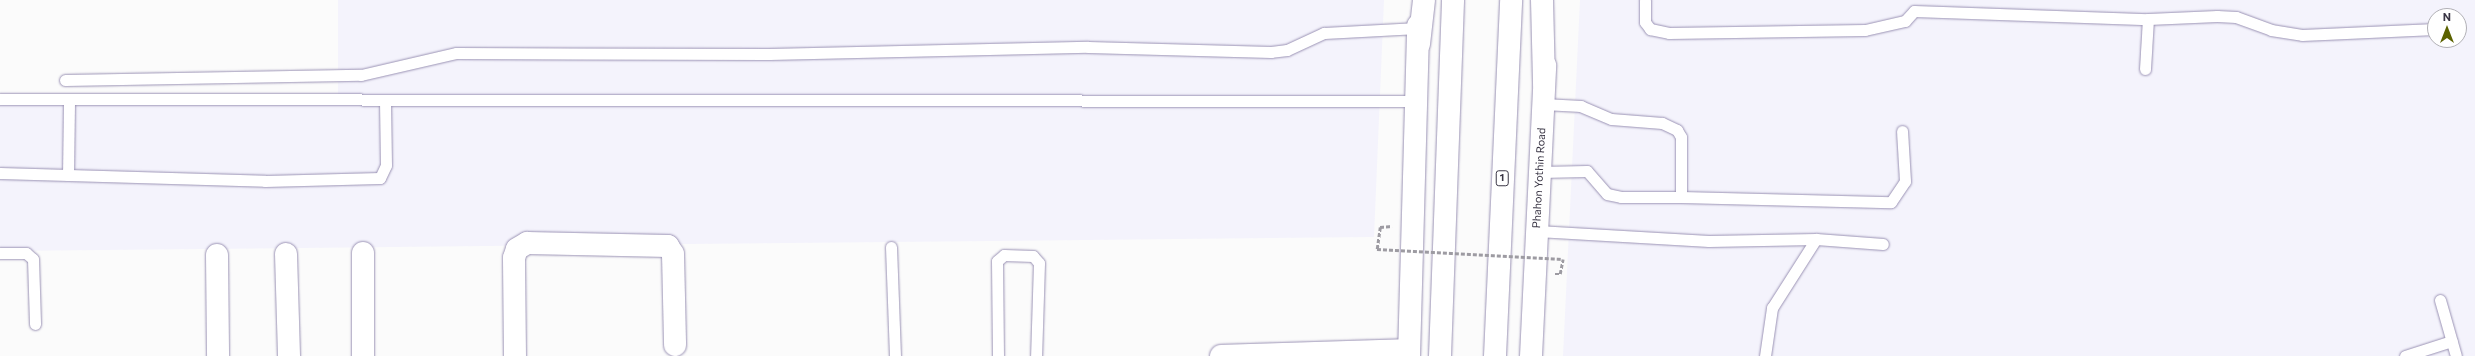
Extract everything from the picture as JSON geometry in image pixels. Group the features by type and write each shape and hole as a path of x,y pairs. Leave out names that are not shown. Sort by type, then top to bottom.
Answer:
{"main road":[{"path":"1221,356 1409,353 1414,222 1418,0"},
{"path":"1418,36 1424,0"},
{"path":"1440,356 1453,0"},
{"name":"1","path":"1495,356 1511,0"},
{"path":"1542,0 1543,94"},
{"name":"Phahon Yothin Road","path":"1531,356 1543,94 1549,0"},
{"path":"515,356 514,258 517,249 527,243 668,246 673,254 675,345"},
{"path":"363,253 363,356"},
{"path":"286,254 289,356"},
{"path":"217,255 218,356"}],"lane":[{"path":"1645,0 1645,22 1650,29 1669,33 1865,30 1905,21 1913,5 2148,19 2236,17 2271,30 2302,35 2427,30"},
{"path":"2145,69 2148,19"},
{"path":"64,80 361,75 456,53 769,54 1088,47 1271,52 1287,50 1324,33 1418,36"},
{"path":"1543,94 1581,106 1611,119 1662,123 1677,130 1681,137 1681,197"},
{"path":"0,99 1417,101"},
{"path":"68,175 69,100"},
{"path":"0,173 265,181 380,178 386,165 385,100"},
{"path":"1540,172 1587,171 1607,194 1621,198 1681,197 1891,202 1905,182 1902,131"},
{"path":"1537,231 1709,241 1816,239 1883,244"},
{"path":"1765,356 1772,308 1816,239"},
{"path":"891,247 895,356"},
{"path":"0,253 26,253 33,259 35,324"},
{"path":"998,356 998,261 1004,255 1033,256 1039,263 1036,356"},
{"path":"2440,300 2456,356"},
{"path":"2405,356 2452,341"}],"path":[{"path":"1414,222 1380,227 1377,249 1563,259"}],"shaded area":[{"path":"338,0 1384,0 1374,237 0,251 0,100 338,96"},
{"path":"1580,0 2475,0 2475,356 1563,356"}]}
